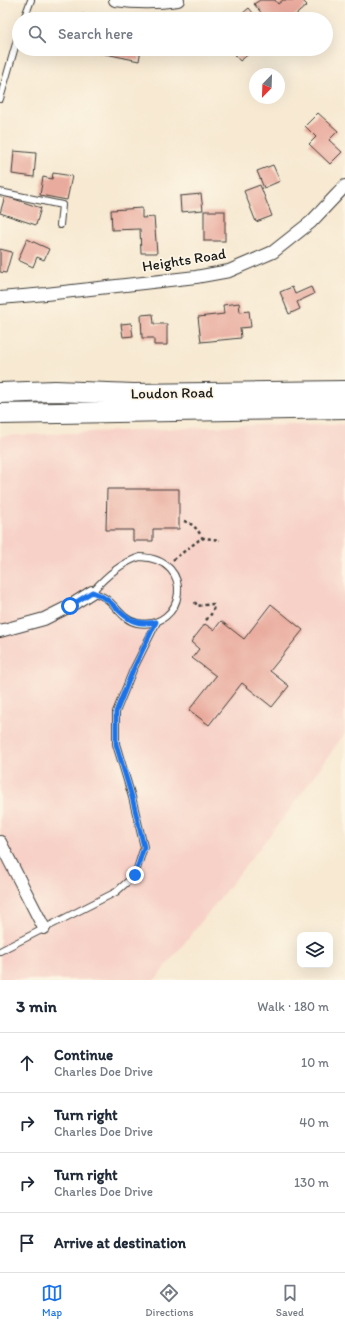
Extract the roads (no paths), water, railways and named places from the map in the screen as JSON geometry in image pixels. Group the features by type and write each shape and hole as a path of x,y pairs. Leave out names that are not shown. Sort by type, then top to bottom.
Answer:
{"main road":[{"name":"Loudon Road","path":"0,393 55,391 134,394 345,391"},
{"name":"Loudon Road","path":"0,414 345,408"}],"street":[{"path":"115,0 132,2 178,0"},
{"name":"Heights Road","path":"0,298 196,277 229,272 273,252 311,222 345,186"},
{"path":"0,631 44,619 70,606 92,592"},
{"path":"0,842 44,928"}],"lane":[{"path":"27,12 31,0"},
{"path":"0,99 12,56"},
{"path":"0,192 62,205 60,226"},
{"path":"140,557 152,557 171,569 176,579 178,590 177,600 173,609 166,617 156,622 146,624 134,622 124,617 110,601 102,595 92,592 105,577 130,560 140,557"},
{"path":"0,951 116,892 135,875 144,847 132,797 116,744 116,712 133,670 156,622"}]}
